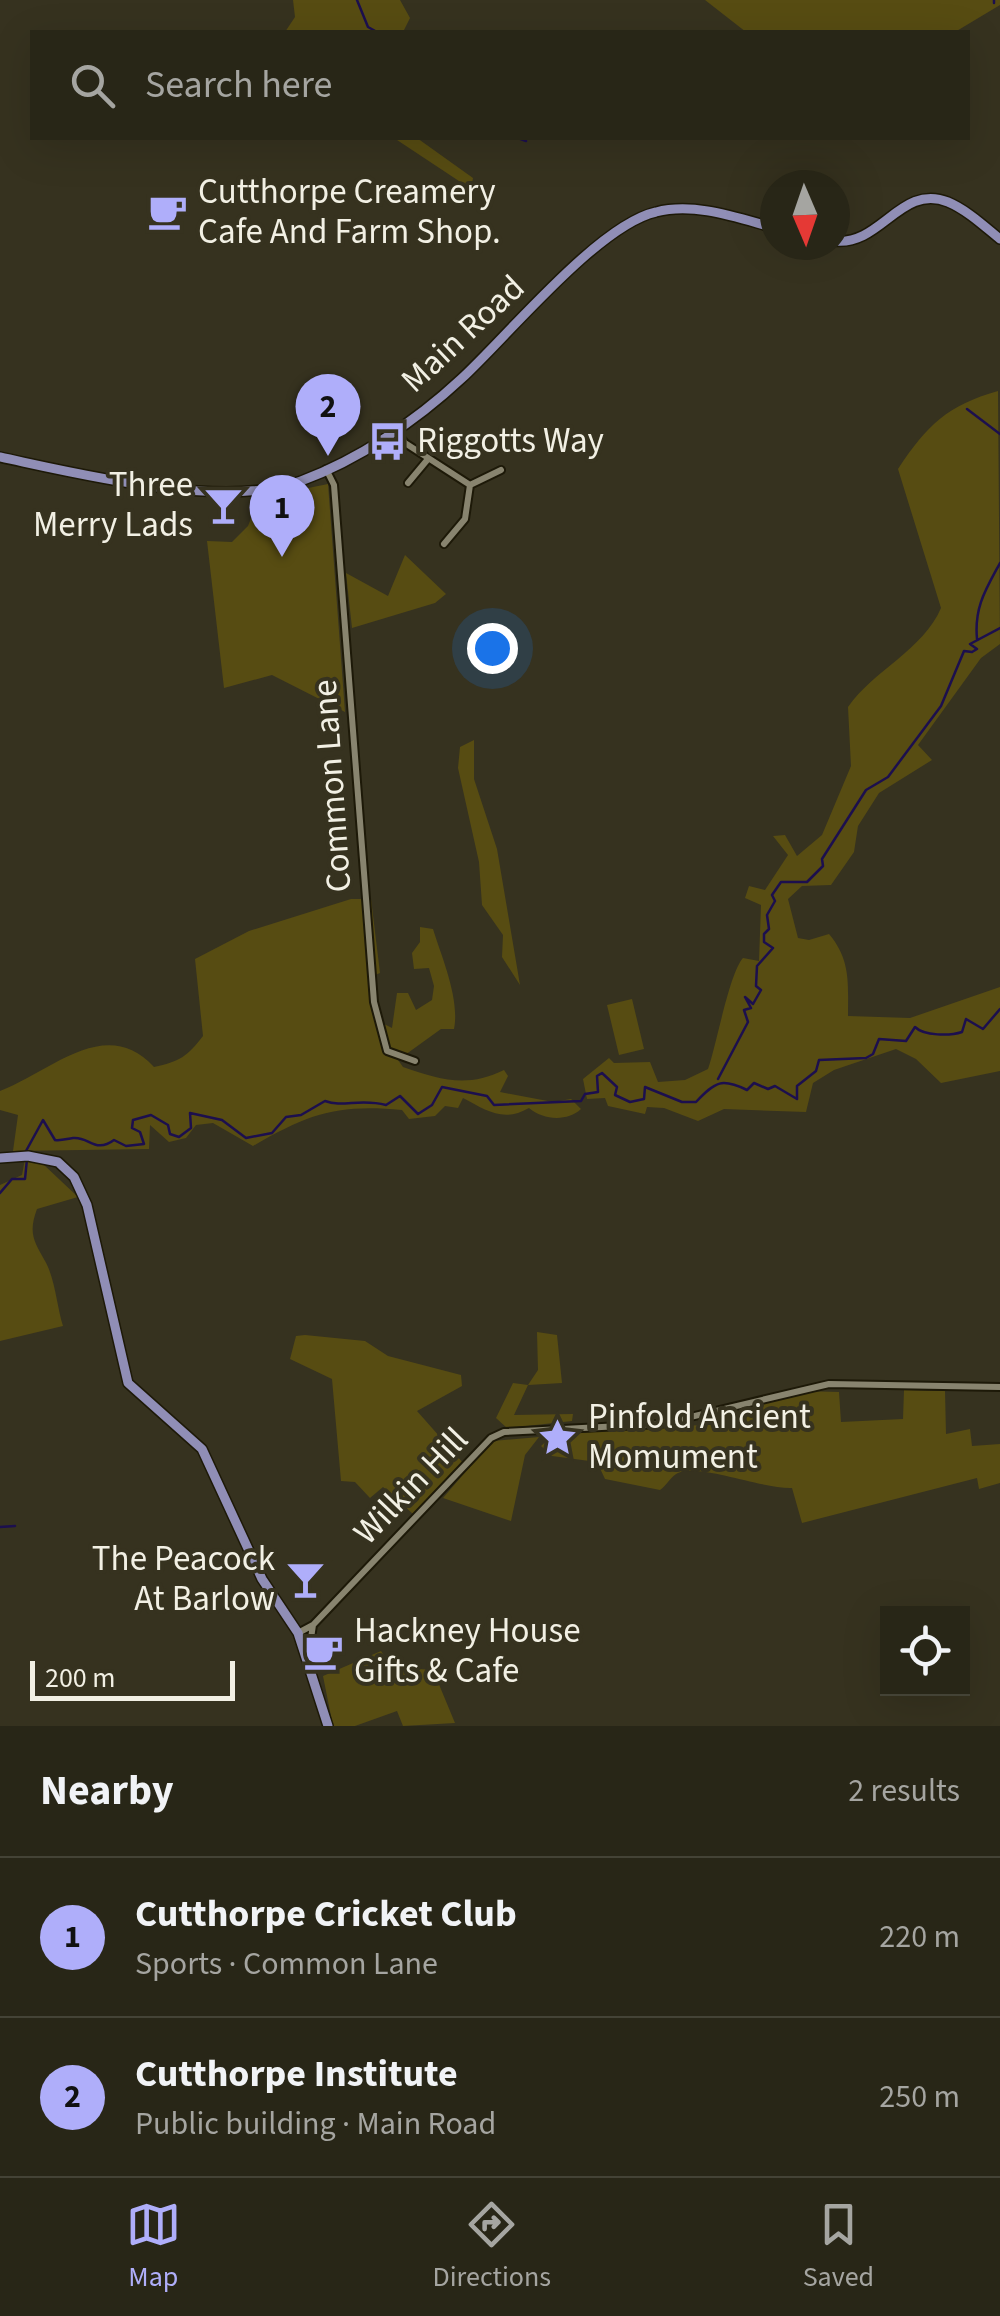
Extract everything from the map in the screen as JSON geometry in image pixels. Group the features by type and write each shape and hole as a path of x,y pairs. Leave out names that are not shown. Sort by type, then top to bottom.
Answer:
{"main road":[{"path":"850,240 859,240 908,203 934,198 962,210 1000,238"},
{"name":"Main Road","path":"0,457 126,483 227,490 275,488 326,469 396,430 462,378 520,317 636,218 673,209 698,210 760,224"},
{"path":"0,1158 28,1156 58,1162 74,1177 100,1256 128,1383 202,1449 262,1578 298,1633 328,1726"}],"street":[{"path":"396,430 428,459 470,484"},
{"path":"408,483 428,459"},
{"name":"Common Lane","path":"338,462 334,485 374,1002 387,1051 415,1061"},
{"name":"Common Lane","path":"326,469 334,485"},
{"path":"470,484 500,470"},
{"path":"444,544 465,519 470,484"},
{"name":"Wilkin Hill","path":"298,1633 313,1625 492,1438 504,1432 661,1424 800,1387 829,1384 1000,1388"},
{"path":"308,1658 313,1625"}],"shaded area":[{"path":"293,0 400,0 410,18 404,30 286,30 295,17"},
{"path":"705,0 1000,0 1000,5 958,30 743,30"},
{"path":"397,140 420,140 473,178 471,189"},
{"path":"998,391 1000,644 981,658 918,745 932,760 879,793 858,826 854,852 831,885 802,886 788,899 798,938 809,940 829,934 841,953 847,973 848,1016 910,1018 1000,987 1000,1071 941,1083 916,1059 896,1049 834,1070 813,1083 806,1112 724,1109 698,1121 664,1108 647,1107 645,1114 608,1106 605,1098 587,1099 583,1079 609,1058 614,1063 650,1062 658,1082 685,1080 708,1069 738,966 743,958 759,961 761,905 745,898 749,886 765,890 788,855 773,836 785,835 797,856 822,835 851,766 848,707 923,636 941,608 898,469 940,419 965,403"},
{"path":"328,484 345,712 272,675 224,688 207,541 232,542 248,526 259,498"},
{"path":"405,555 446,594 435,603 352,628 346,573 388,596"},
{"path":"474,740 474,779 497,849 520,985 502,957 503,935 482,905 479,862 458,768 460,747"},
{"path":"351,899 371,899 380,973 368,978 376,1020 392,1028 397,993 408,993 416,1010 432,1000 434,986 429,968 414,969 412,953 420,942 420,927 433,929 445,965 455,1005 454,1029 441,1029 398,1060 403,1067 454,1080 478,1079 504,1070 508,1076 500,1092 553,1102 571,1099 581,1109 562,1118 541,1115 529,1108 503,1115 463,1098 458,1108 445,1106 435,1116 409,1119 402,1110 341,1110 307,1119 253,1146 213,1123 196,1125 186,1138 169,1142 150,1125 149,1149 13,1151 18,1115 0,1110 0,1091 97,1046 117,1046 136,1052 154,1067 177,1060 203,1036 195,959 249,931"},
{"path":"632,999 644,1049 619,1055 607,1005"},
{"path":"25,1159 43,1164 78,1197 37,1209 33,1224 35,1242 51,1276 63,1326 0,1341 0,1185 22,1175"},
{"path":"537,1332 557,1335 562,1383 528,1385 538,1370"},
{"path":"296,1336 365,1341 388,1356 461,1375 462,1386 417,1411 463,1463 413,1514 383,1487 370,1498 355,1482 341,1481 332,1379 290,1359"},
{"path":"513,1383 528,1385 514,1415 573,1414 572,1421 507,1428 496,1418"},
{"path":"904,1390 945,1391 946,1434 970,1429 972,1446 1000,1444 1000,1483 979,1489 977,1478 802,1523 792,1488 688,1471 676,1474 660,1490 605,1479 597,1462 552,1456 541,1446 553,1435 555,1441 562,1441 562,1434 701,1425 800,1391 839,1392 841,1422 903,1419"},
{"path":"539,1437 525,1455 511,1521 443,1498 492,1441"},
{"path":"381,1651 392,1667 433,1670 455,1723 403,1726 397,1711 355,1726 333,1726 323,1676"}],"waterway":[{"path":"357,0 368,27 373,30"},
{"path":"967,409 1000,434"},
{"path":"977,639 979,608 1000,563"},
{"path":"718,1079 748,1022 744,1010 751,1008 745,997 753,1004 761,990 756,986 757,966 773,948 764,942 769,929 767,915 775,901 772,895 781,882 807,882 823,866 822,859 866,790 888,777 941,706 964,651 977,649 970,644 1000,628"},
{"path":"26,1151 43,1120 55,1140 79,1138 97,1145 114,1140 126,1146 144,1144 140,1132 132,1128 133,1120 151,1115 168,1125 170,1134 179,1137 191,1128 190,1113 222,1120 246,1138 272,1133 286,1117 301,1115 325,1101 386,1105 400,1096 418,1114 432,1105 442,1087 487,1096 494,1105 581,1101 585,1094 598,1092 597,1076 602,1073 617,1087 615,1095 630,1102 644,1099 645,1087 682,1102 696,1102 714,1086 725,1083 747,1090 754,1083 768,1089 775,1086 797,1099 797,1086 816,1071 819,1060 866,1058 873,1054 879,1039 906,1041 915,1027 931,1034 957,1033 962,1032 966,1019 983,1029 1000,1009"},
{"path":"0,1193 12,1179 25,1179 27,1159"},
{"path":"0,1527 15,1526"}],"place":[{"name":"Cutthorpe Creamery Cafe And Farm Shop.","path":"168,212"},
{"name":"Riggotts Way","path":"387,441"},
{"name":"Cutthorpe Institute","path":"328,456"},
{"name":"Three Merry Lads","path":"223,505"},
{"name":"Cutthorpe Cricket Club","path":"282,557"},
{"name":"Pinfold Ancient Momument","path":"558,1437"},
{"name":"The Peacock At Barlow","path":"305,1579"},
{"name":"Hackney House Gifts & Cafe","path":"324,1651"}]}
